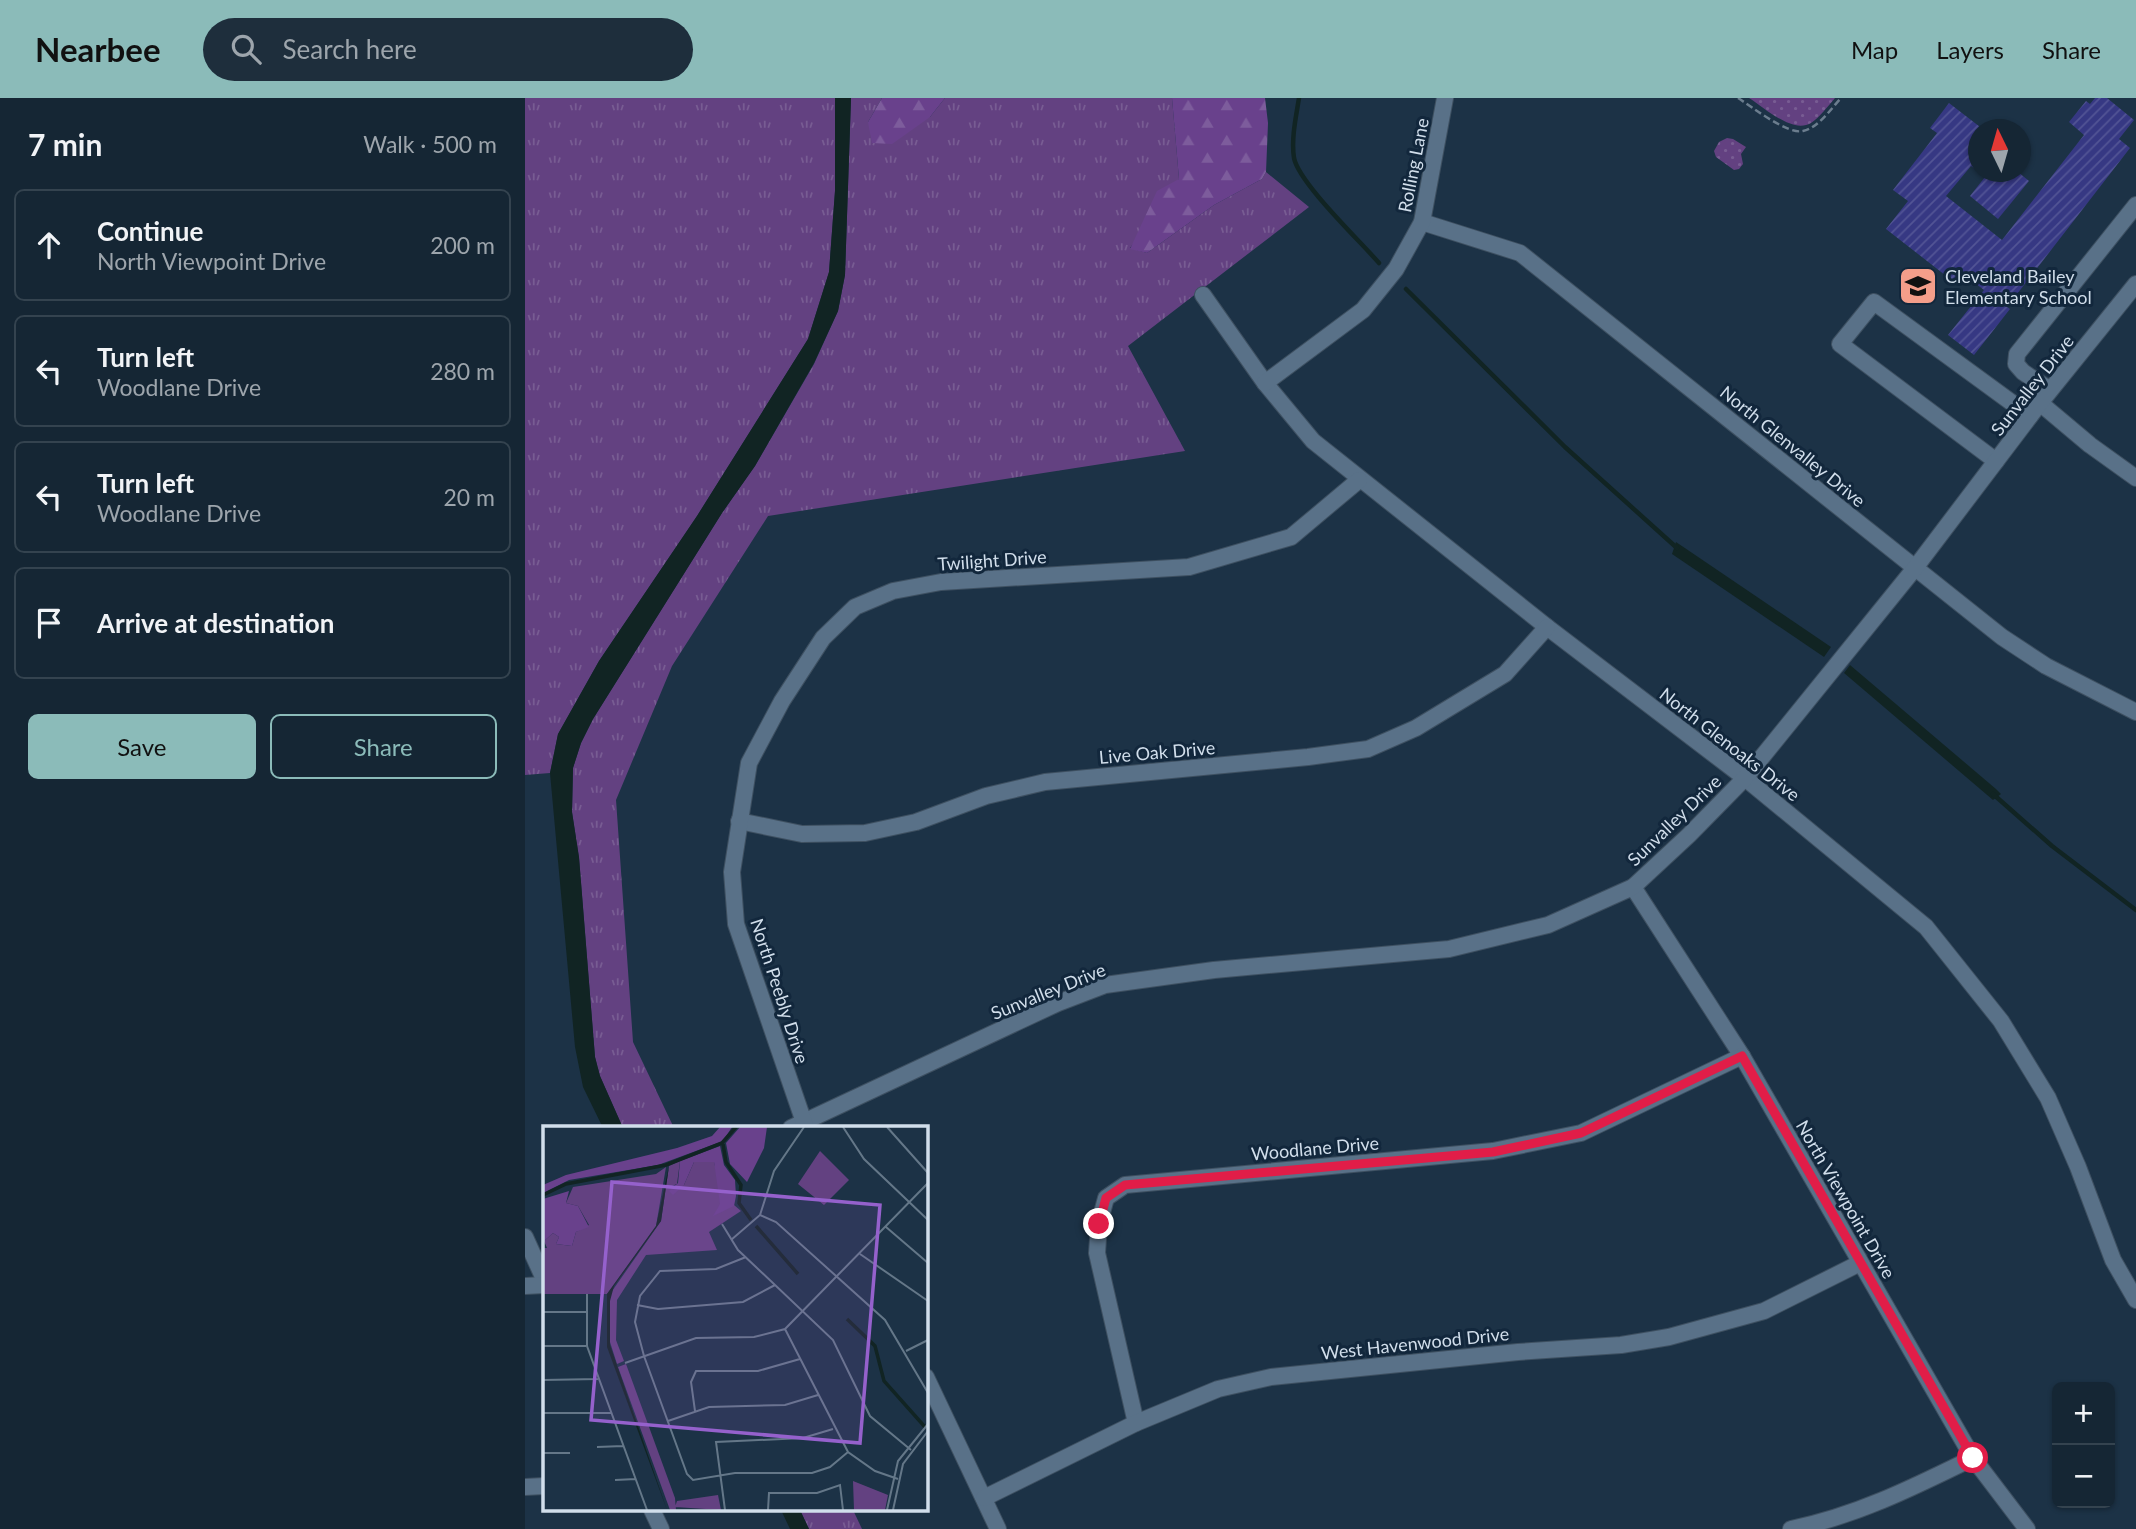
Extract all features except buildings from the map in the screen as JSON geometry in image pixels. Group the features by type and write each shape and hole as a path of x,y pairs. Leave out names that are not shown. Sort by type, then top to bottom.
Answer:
{"street":[{"name":"Rolling Lane","path":"1265,383 1363,310 1396,269 1422,222 1445,98"},
{"path":"2136,205 2017,354 2016,364 2090,445 2136,478"},
{"name":"North Glenvalley Drive","path":"1422,222 1520,253 2002,637 2046,666 2136,712"},
{"name":"Sunvalley Drive","path":"800,1126 1058,1003 1105,985 1214,970 1449,949 1548,925 1633,887 1745,778 1915,568 2030,416 2136,284"},
{"name":"North Glenoaks Drive","path":"1203,295 1265,383 1313,441 1547,627 1745,778 1926,927 2001,1021 2048,1098 2078,1167 2113,1260 2136,1300"},
{"path":"1996,461 1840,344 1874,302 2030,416"},
{"name":"Twilight Drive","path":"739,821 749,763 782,701 823,638 855,607 893,591 941,582 1189,567 1291,537 1359,480"},
{"name":"Live Oak Drive","path":"739,821 802,834 865,834 916,822 986,796 1045,782 1308,757 1368,748 1416,728 1505,674 1547,627"},
{"name":"North Peebly Drive","path":"739,821 732,872 736,924 800,1126"},
{"name":"North Viewpoint Drive","path":"1633,887 1742,1056 1973,1458 2027,1529"},
{"name":"Woodlane Drive","path":"1136,1423 1097,1253 1099,1224 1106,1198 1125,1185 1493,1152 1581,1133 1742,1056"},
{"path":"525,1237 543,1280"},
{"name":"West Havenwood Drive","path":"984,1498 1136,1423 1218,1389 1271,1377 1518,1352 1621,1345 1669,1337 1764,1311 1860,1263"},
{"path":"525,1286 543,1282"},
{"path":"927,1379 998,1529"},
{"path":"1791,1529 1848,1515 1913,1488 1973,1458"},
{"path":"525,1487 543,1486"},
{"path":"653,1512 661,1529"}],"path":[{"path":"1738,98 1789,130 1802,132 1817,123 1841,98"}],"green space":[{"path":"525,98 835,98 835,191 829,272 808,339 697,516 599,661 558,734 550,773 525,775"},
{"path":"851,98 882,98 868,122 930,117 945,98 1172,98 1179,179 1130,248 1147,253 1214,205 1262,179 1266,172 1309,207 1128,346 1185,451 768,516 672,666 616,800 633,1042 673,1126 622,1126 600,1076 595,1057 579,858 572,812 573,768 593,719 722,513 755,466 814,364 838,311 845,275"},
{"path":"882,98 945,98 930,117 892,144 872,143 868,122"},
{"path":"1172,98 1265,98 1268,123 1266,172 1262,179 1214,205 1147,253 1130,249 1157,191 1179,179"},
{"path":"1749,98 1835,98 1814,121 1796,125 1787,123"},
{"path":"1727,138 1746,147 1741,154 1743,164 1739,169 1734,170 1716,157 1714,151 1719,142"},
{"path":"801,1512 854,1512 862,1529 809,1529"}],"shaded area":[{"path":"835,98 851,98 845,275 838,311 814,363 755,466 722,513 593,719 573,768 572,812 579,857 595,1057 600,1076 622,1126 602,1126 583,1087 575,1047 550,773 558,734 599,661 697,516 808,339 829,272 835,191"},
{"path":"1676,542 1831,647 1824,657 1672,554"},
{"path":"1850,665 2001,794 1993,800 1844,673"},
{"path":"782,1512 801,1512 809,1529 790,1529"}],"waterway":[{"path":"1299,98 1293,143 1298,169 1331,212 1379,263"},
{"path":"1406,289 1565,447 1677,548"},
{"path":"1993,794 2052,846 2136,910"}],"place":[{"name":"Cleveland Bailey Elementary School","path":"1918,286"}],"route":[{"path":"1099,1224 1106,1198 1125,1185 1493,1152 1581,1133 1742,1056 1973,1458"}]}
